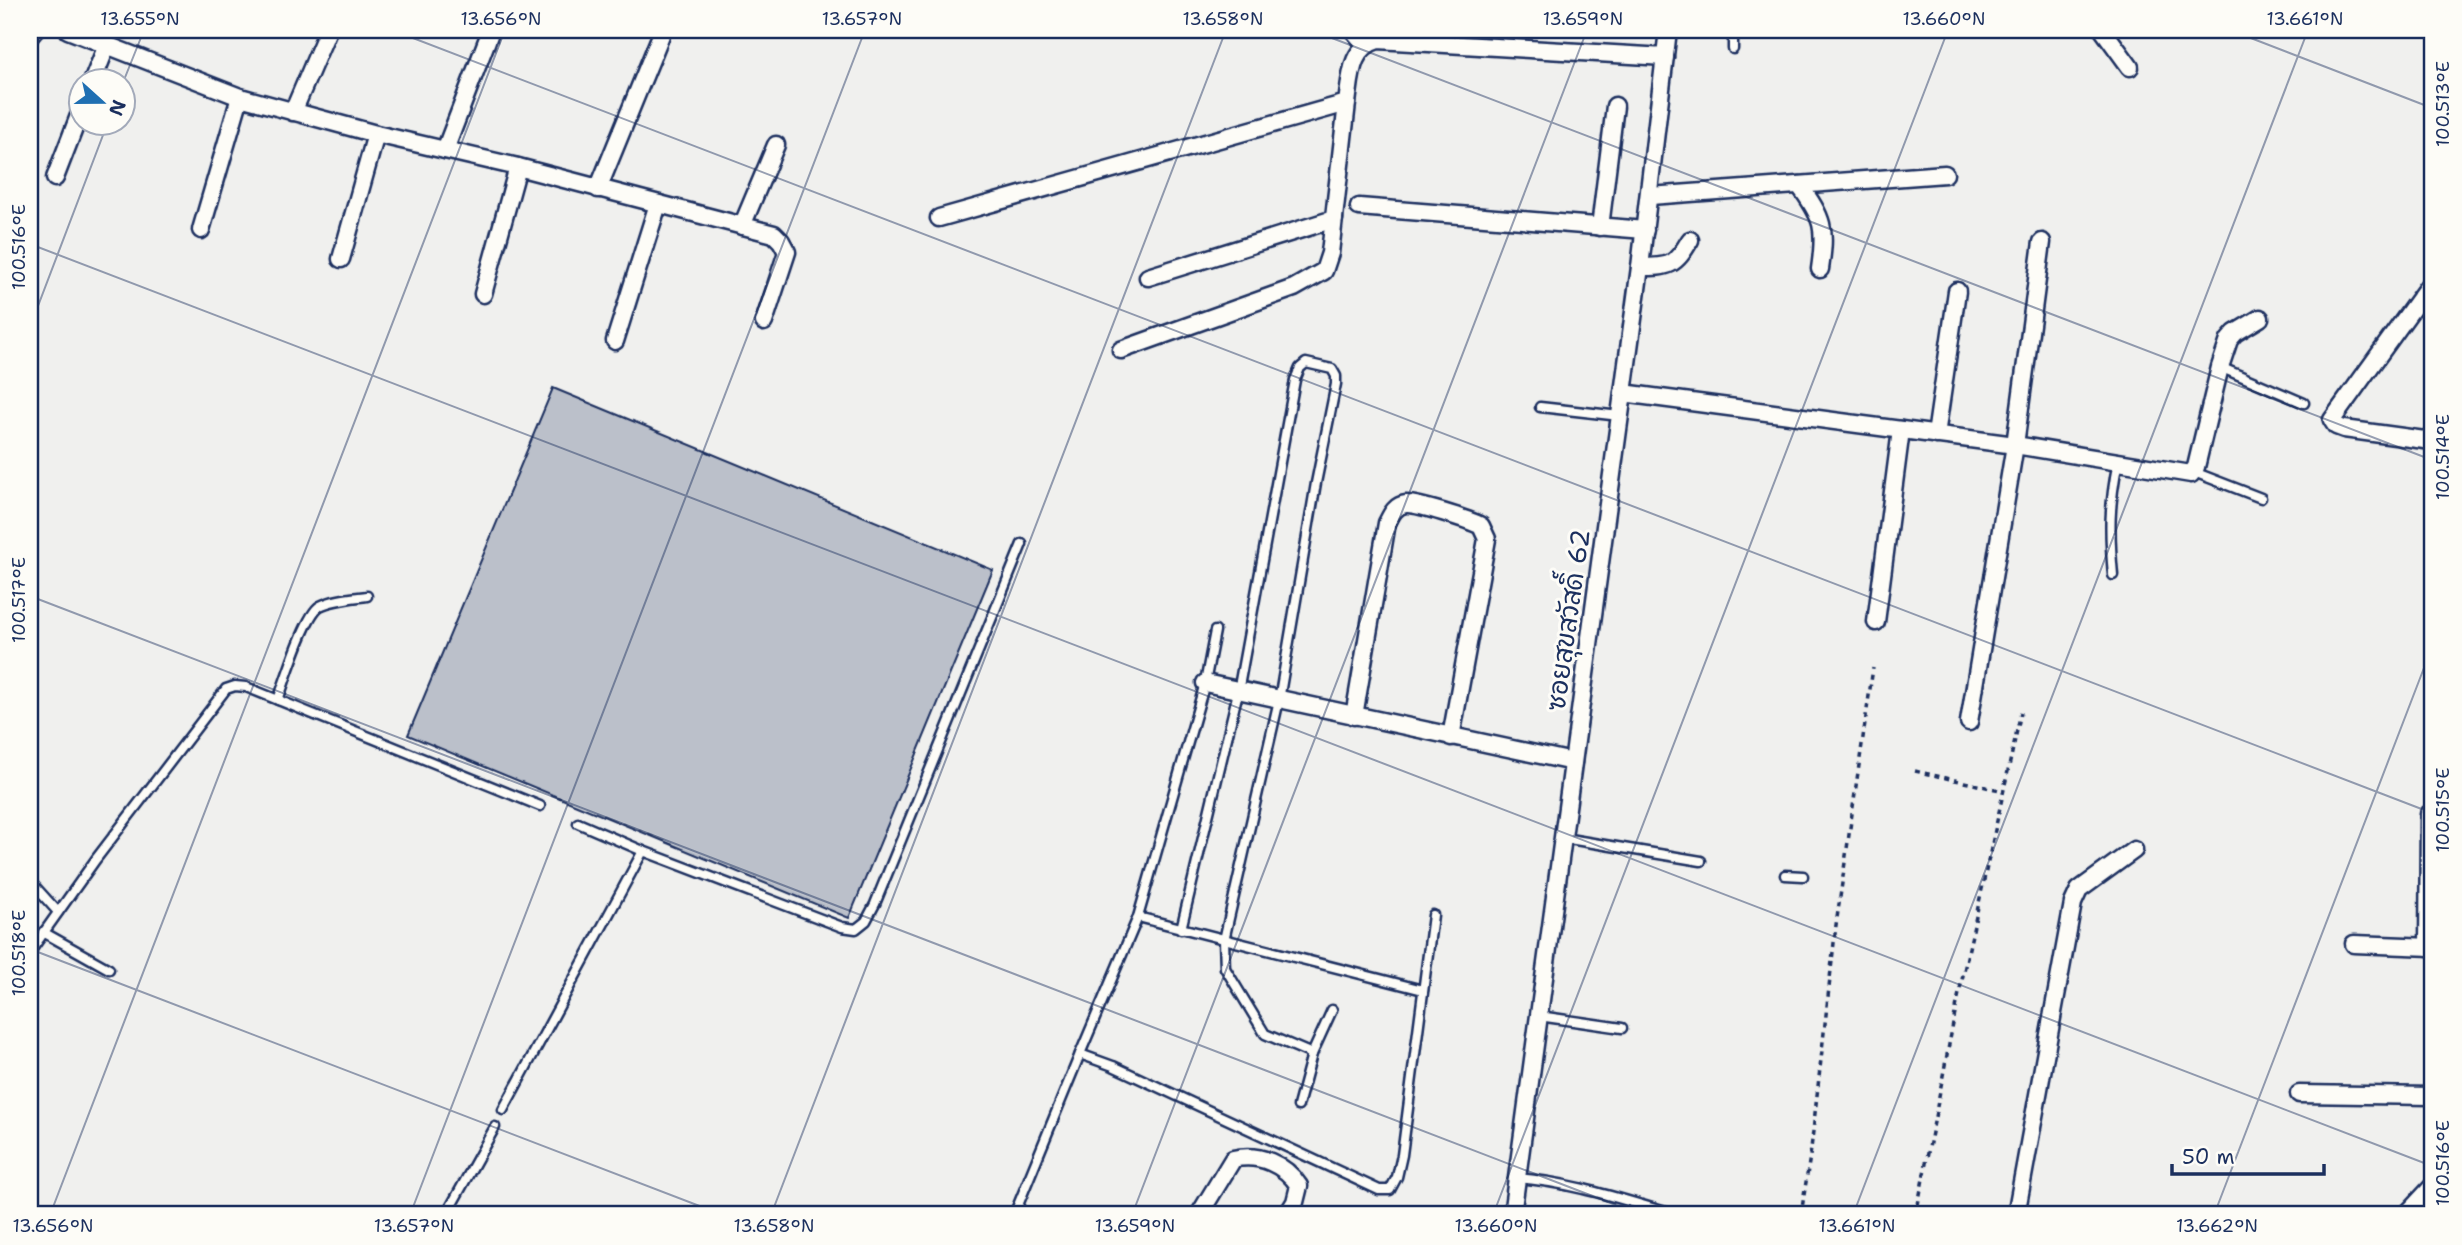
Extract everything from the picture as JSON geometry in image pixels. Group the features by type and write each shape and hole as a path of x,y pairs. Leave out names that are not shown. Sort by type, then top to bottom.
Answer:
{"street":[{"path":"30,36 35,30"},
{"path":"68,30 240,97 774,234 787,253 764,322"},
{"path":"293,112 328,30"},
{"path":"445,150 491,30"},
{"path":"598,189 663,30"},
{"path":"1353,30 1365,44"},
{"name":"ซอยสุขสวัสดิ์ 62","path":"1511,1215 1650,196 1668,30"},
{"path":"2103,30 2130,67"},
{"path":"1121,350 1294,288 1324,271 1330,253 1347,103 1357,53 1365,44 1378,40 1665,57"},
{"path":"99,66 107,45"},
{"path":"201,230 240,97"},
{"path":"939,218 1347,103"},
{"path":"1600,227 1615,106"},
{"path":"341,259 376,134"},
{"path":"55,178 71,136"},
{"path":"742,226 776,145"},
{"path":"483,294 518,167"},
{"path":"1650,196 1945,174"},
{"path":"1799,185 1815,207 1822,223 1824,244 1820,269"},
{"path":"615,341 658,204"},
{"path":"1359,207 1645,230"},
{"path":"1148,277 1334,219"},
{"path":"1640,267 1666,267 1681,255 1690,240"},
{"path":"1969,722 2015,445 2042,242"},
{"path":"2432,281 2332,419 2336,426 2344,429 2432,441"},
{"path":"1936,435 1957,291"},
{"path":"1623,393 2015,445 2187,474 2194,472 2229,340 2235,332 2260,318"},
{"path":"1877,622 1901,430"},
{"path":"1354,716 1387,523 1394,509 1406,504 1466,519 1481,526 1487,539 1451,737"},
{"path":"1205,684 1573,762"},
{"path":"2354,944 2430,947 2430,814"},
{"path":"2016,1215 2073,902 2079,890 2134,850"},
{"path":"2299,1094 2432,1097"},
{"path":"1199,1215 1233,1159 1246,1156 1262,1159 1291,1173 1298,1186 1295,1202 1287,1215"},
{"path":"2406,1215 2432,1186"}],"lane":[{"path":"1733,30 1733,49"},
{"path":"1181,929 1238,692 1295,380 1300,368 1306,363 1322,366 1332,369 1336,384 1279,700 1224,940 1225,968 1265,1034 1312,1054"},
{"path":"2220,368 2304,403"},
{"path":"1540,407 1620,416"},
{"path":"2113,575 2109,508 2118,461"},
{"path":"2194,472 2261,498"},
{"path":"578,822 643,851 842,927 856,929 866,921 875,904 1022,544"},
{"path":"278,700 309,620 317,608 331,602 368,596"},
{"path":"1014,1215 1138,918 1205,684 1215,631"},
{"path":"30,952 226,689 235,686 246,687 540,806"},
{"path":"1563,838 1700,861"},
{"path":"503,1110 643,851"},
{"path":"1785,875 1803,876"},
{"path":"30,881 58,912"},
{"path":"1080,1054 1113,1066 1379,1190 1390,1190 1397,1177 1402,1155 1433,915"},
{"path":"1138,918 1423,990"},
{"path":"43,932 109,969"},
{"path":"1298,1106 1312,1054 1332,1010"},
{"path":"1539,1016 1622,1028"},
{"path":"446,1215 495,1127"},
{"path":"1516,1178 1572,1185 1676,1215"}],"path":[{"path":"2430,814 2432,650"},
{"path":"1801,1215 1836,925 1873,668"},
{"path":"1916,1215 1958,998 2021,712"},
{"path":"1915,771 2004,791"},
{"path":"1361,1210 1374,1215"}],"building":[{"path":"553,388 993,570 849,918 408,735"}]}
